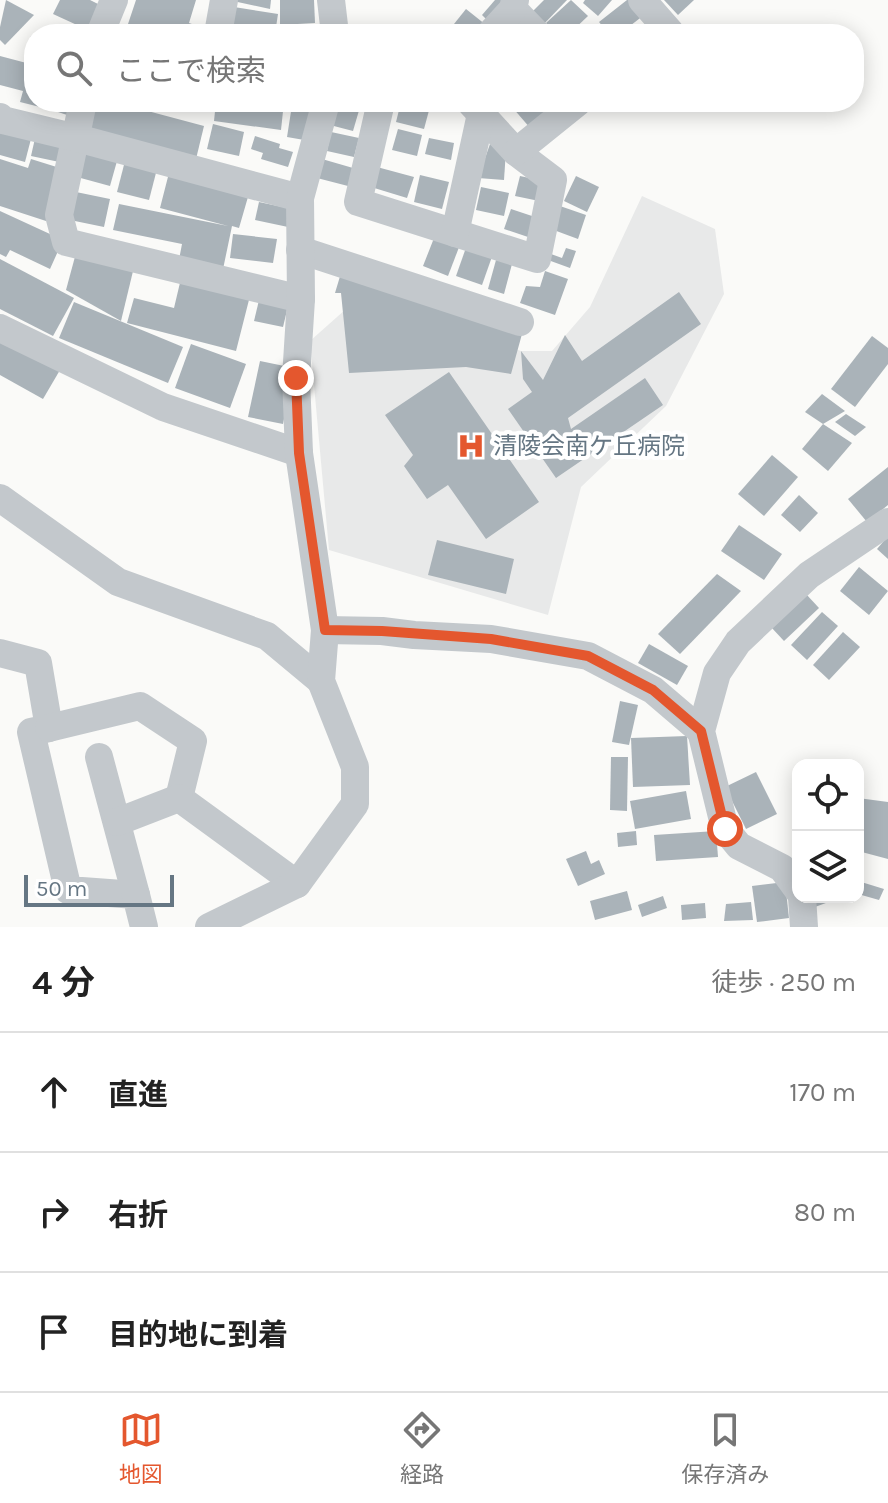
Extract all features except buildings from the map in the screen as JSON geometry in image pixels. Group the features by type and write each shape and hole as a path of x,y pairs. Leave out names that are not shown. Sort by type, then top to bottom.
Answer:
{"street":[{"path":"104,24 114,0"},
{"path":"220,24 224,0"},
{"path":"331,0 338,24"},
{"path":"642,0 663,24"},
{"path":"498,24 514,4 529,24"},
{"path":"81,112 59,215 66,242 301,299"},
{"path":"209,927 246,920 297,884 355,804 355,767 321,681 325,630 299,453 296,378 301,299 300,198 323,112"},
{"path":"379,112 358,202 537,259 553,180 516,152 479,112"},
{"path":"455,233 474,112"},
{"path":"516,152 566,112"},
{"path":"0,117 300,198"},
{"path":"300,250 520,322"},
{"path":"0,328 163,407 299,453"},
{"path":"0,498 118,582 267,636 321,681"},
{"path":"792,882 782,868 739,846 725,829 701,731 717,673 738,642 809,575 888,522"},
{"path":"325,630 491,639 588,656 653,690 701,731"},
{"path":"0,653 38,663 49,728"},
{"path":"136,895 68,890 31,732 140,706 193,741 179,798"},
{"path":"99,757 144,927"},
{"path":"179,798 297,884"},
{"path":"117,822 179,798"},
{"path":"802,903 804,927"}],"shaded area":[{"name":"清陵会南ケ丘病院","path":"642,196 715,229 724,294 666,406 581,487 548,615 329,550 310,341 364,293 521,351 552,351 590,307"}],"place":[{"name":"清陵会南ケ丘病院","path":"471,446"}],"route":[{"path":"296,378 299,453 325,630 491,639 588,656 653,690 701,731 725,829"}]}
